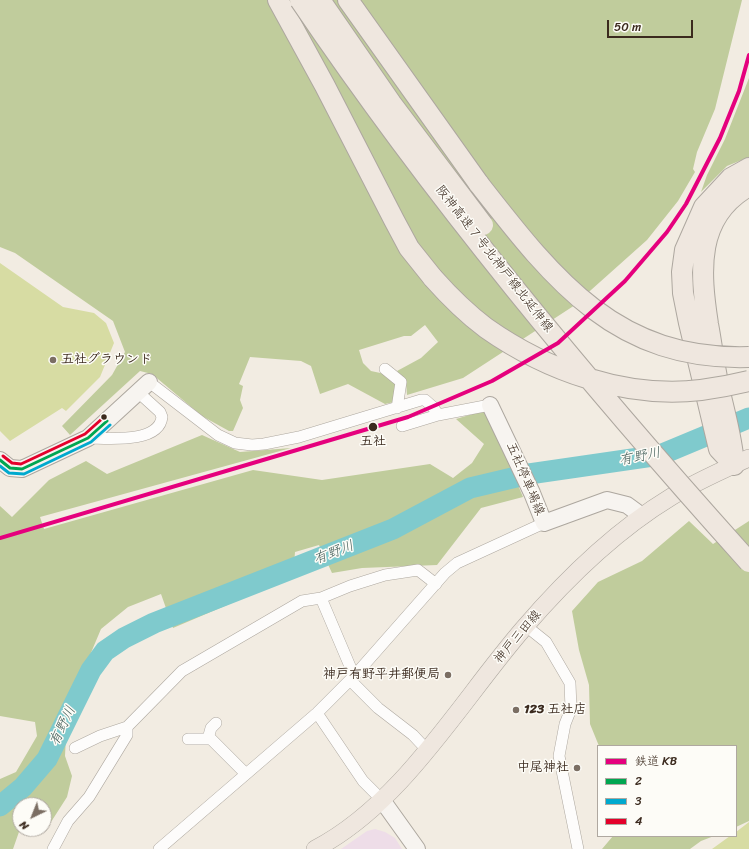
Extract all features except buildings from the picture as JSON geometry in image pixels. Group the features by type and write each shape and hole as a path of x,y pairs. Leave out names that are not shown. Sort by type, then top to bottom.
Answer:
{"highway":[{"path":"278,0 410,248 432,278 454,301 485,327 515,346 547,362 599,382 636,389 674,391 700,390 749,381"},
{"name":"阪神高速７号北神戸線北延伸線","path":"300,0 347,67 497,264 625,420 749,562"},
{"name":"阪神高速７号北神戸線北延伸線","path":"320,0 391,103 509,260 577,347 749,542"},
{"path":"348,0 479,184 550,271 576,296 605,318 637,337 665,347 709,356 749,357"},
{"path":"742,461 726,447 683,293 682,272 685,250 704,207 731,178 749,168"},
{"path":"713,396 704,296 703,261 707,238 718,214 735,195 749,186"}],"main road":[{"path":"0,460 10,468 22,470 88,438 144,387"},
{"name":"五社停車場線","path":"490,405 510,443 544,523 607,500 627,505 642,516"},
{"name":"神戸三田線","path":"315,849 338,835 382,800 427,750 524,628 611,539 672,496 742,461"},
{"path":"382,800 417,849"}],"street":[{"path":"385,369 401,382 397,408"},
{"path":"144,387 218,436 226,440 243,444 264,444 300,437 425,400 433,406 438,415"},
{"path":"88,438 132,438 151,432 158,427 162,417 144,387"},
{"path":"402,426 438,415 490,405"},
{"path":"159,849 317,713 353,677 436,584 457,563 544,523"},
{"path":"75,748 100,736 127,727 182,671 302,601 321,598 350,586 385,575 404,571 418,570 436,584"},
{"path":"321,598 353,677 378,708 413,735 427,750"},
{"path":"524,628 531,630 546,642 570,683 570,709 565,724 559,756 578,849"},
{"path":"317,713 363,781 382,800"},
{"path":"208,739 211,728 216,723"},
{"path":"53,849 68,821 90,797 127,735 127,727"},
{"path":"188,739 211,739 246,774"}],"shaded area":[{"path":"375,829 385,832 395,838 402,849 341,849 367,831"}],"green space":[{"path":"0,0 742,0 715,109 697,152 693,169 695,172 678,201 647,240 572,307 463,378 407,395 406,382 397,371 421,358 438,342 425,325 411,336 404,336 359,350 363,363 371,371 385,374 395,383 394,402 385,404 348,384 320,394 311,366 301,361 250,357 239,384 243,386 240,400 243,408 233,431 229,431 202,416 152,374 140,371 70,435 62,426 112,375 125,352 113,321 15,253 0,247"},
{"path":"749,78 749,157 727,166 701,192 707,175 725,139"},
{"name":"五社グラウンド","path":"0,263 63,307 94,313 106,323 114,343 100,377 66,411 62,408 10,441 0,431"},
{"path":"486,410 523,497 481,508 437,565 362,568 332,573 319,545 295,552 293,577 173,628 161,594 128,607 101,629 82,674 83,701 66,736 65,756 72,776 67,797 52,820 52,797 12,797 12,837 17,837 13,849 0,849 0,779 16,772 37,736 35,722 0,716 0,506 12,517 49,480 86,461 107,474 202,435 240,452 291,448 40,517 44,529 253,470 322,480 430,464 453,478 472,463 484,444 456,419"},
{"path":"689,521 713,544 749,521 749,821 737,827 737,745 599,745 590,724 589,685 579,650 572,611 598,582 642,561"},
{"path":"749,822 749,849 712,849 729,837 737,837 737,831"},
{"path":"612,837 711,837 701,841 690,849 602,849"}],"waterway":[{"name":"有野川","path":"0,806 23,787 47,759 91,670 105,651 124,638 154,623 393,529 470,488 529,474 660,455 749,418"}],"rail line":[{"name":"KB","path":"0,538 408,417 492,381 558,343 625,281 667,232 686,204 720,138 739,91 749,55"}],"transit line":[{"name":"4","path":"3,456 12,463 21,464 85,434 104,417"},
{"name":"2","path":"0,460 10,468 22,469 88,438 107,421"},
{"name":"3","path":"0,466 9,473 24,474 91,442 110,425"}],"place":[{"name":"五社グラウンド","path":"53,360"},
{"name":"五社","path":"373,427"},
{"name":"神戸有野平井郵便局","path":"448,675"},
{"name":"123 五社店","path":"516,710"},
{"name":"中尾神社","path":"577,768"}]}
